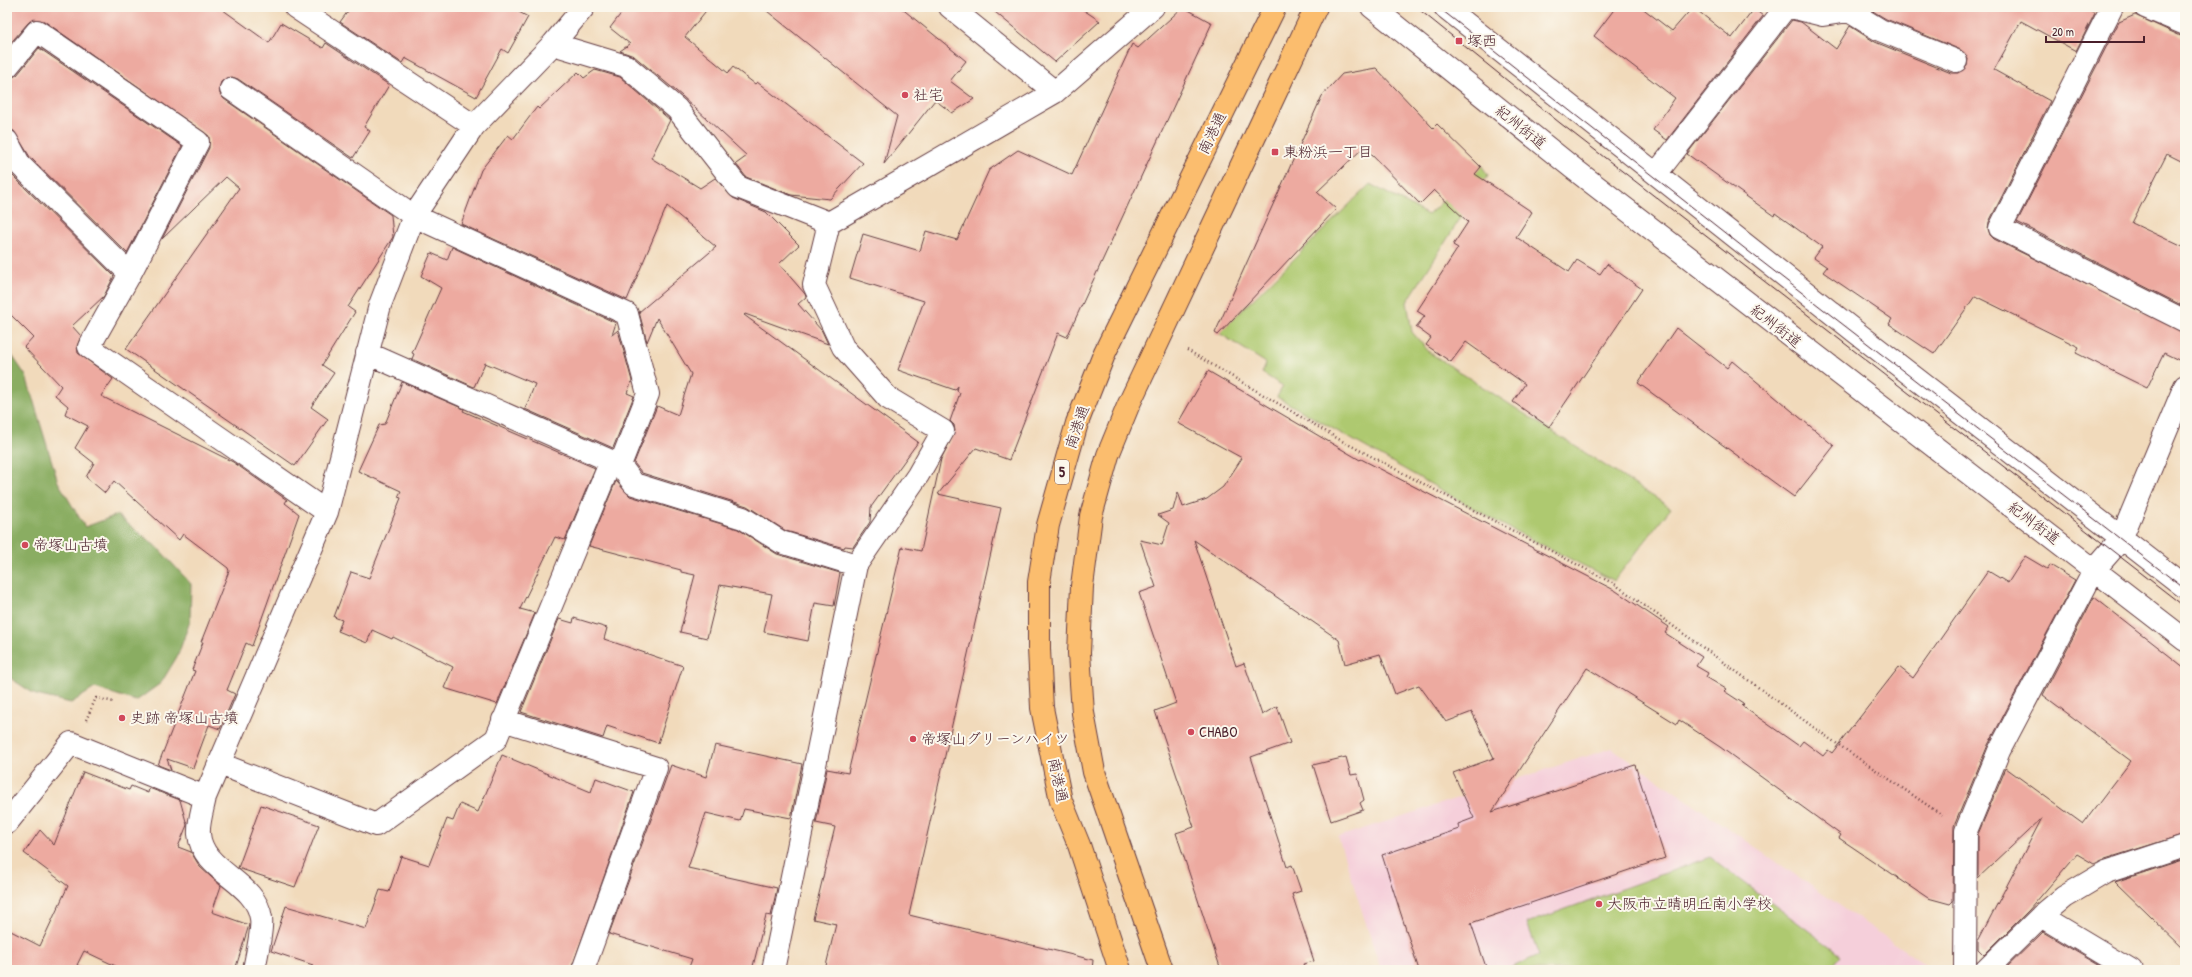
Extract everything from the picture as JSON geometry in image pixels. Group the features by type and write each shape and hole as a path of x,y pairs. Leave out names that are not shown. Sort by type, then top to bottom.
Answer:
{"main road":[{"name":"南港通","path":"1120,970 1079,845 1061,801 1042,708 1039,649 1039,582 1048,525 1077,423 1105,352 1275,7"},
{"path":"1162,970 1094,772 1083,713 1079,653 1082,586 1091,516 1108,455 1128,406 1316,7"}],"street":[{"path":"295,7 474,126"},
{"path":"254,970 261,918 251,894 233,882 204,852 199,833 205,797 327,512 380,305 414,216 474,126 553,44 584,7"},
{"path":"950,7 1055,92"},
{"path":"773,970 856,565 918,475 943,431 888,398 843,347 814,285 829,223 1055,92 1154,7"},
{"name":"紀州街道","path":"1372,7 1574,169 2185,640"},
{"path":"1445,7 1656,174 2185,587"},
{"path":"1656,174 1786,7"},
{"path":"1791,7 1823,15 1850,9 1880,30 1956,61"},
{"path":"2112,7 2000,228 2185,321"},
{"path":"2145,7 2185,24"},
{"path":"7,67 37,31 198,142 130,274 89,347 327,512"},
{"path":"553,44 626,66 677,109 738,187 829,223"},
{"path":"220,764 376,825 496,739 616,463 648,394 627,314 414,216 231,89"},
{"path":"7,141 20,166 130,274"},
{"path":"367,353 616,463 634,484 743,518 781,542 856,565"},
{"path":"1965,970 1966,831 1998,751 2094,570 2121,538 2185,386"},
{"path":"504,720 656,768 583,970"},
{"path":"7,822 71,743 205,797"},
{"path":"1986,970 2041,916 2064,897 2106,872 2185,846"},
{"path":"2041,916 2131,970"}],"path":[{"path":"1187,350 1342,441 1616,585 1830,739 1966,831"},
{"path":"83,724 96,698 114,702"}],"shaded area":[{"name":"大阪市立晴明丘南小学校","path":"1612,748 1933,970 1381,970 1338,837"}],"green space":[{"path":"1481,165 1488,175 1407,302 1412,332 1430,353 1671,508 1614,581 1503,525 1277,397 1283,386 1262,373 1266,363 1219,333 1370,184 1428,215"},
{"path":"7,348 26,376 58,482 85,527 117,515 158,548 191,584 190,621 178,655 161,683 136,701 95,688 71,703 36,695 7,676"},
{"path":"1710,857 1841,955 1828,970 1506,970 1539,955 1527,923"}],"building":[{"path":"7,7 219,7 269,43 281,23 323,48 326,43 389,85 364,127 370,131 353,158 238,79 232,77 226,78 221,82 219,88 220,94 224,99 391,215 393,237 348,307 355,312 322,365 334,373 311,407 328,419 295,466 126,349 239,188 226,177 162,239 209,148 209,136 44,21 33,19 7,47"},
{"path":"351,7 510,7 528,17 508,53 502,49 476,97 405,58 402,63 340,22"},
{"path":"626,7 709,7 685,37 728,73 733,67 755,84 757,82 863,163 830,199 791,195 746,177 736,164 747,156 682,96 634,56 620,51 630,44 610,28"},
{"name":"社宅","path":"762,7 900,7 966,61 950,81 974,99 952,113 935,100 884,164 897,116"},
{"path":"989,7 1079,7 1100,21 1055,62"},
{"path":"1183,7 1212,23 1067,337 1058,333 1009,460 976,448 938,494 1001,508 909,915 1093,960 1092,970 825,970 836,924 813,919 835,827 816,823 827,769 848,773 902,547 921,551 941,459 955,431 954,425 950,421 960,393 957,391 958,386 955,390 898,370 924,301 850,278 863,234 920,251 926,231 957,240 989,170 1018,150 1072,175 1132,44 1138,48"},
{"path":"1616,7 1641,7 1672,31 1693,7 1732,38 1754,9 1763,16 1667,140 1653,130 1675,98 1594,36"},
{"path":"1866,7 2084,7 2095,13 2076,51 2021,21 1994,70 2050,101 1989,222 1988,229 1990,235 1994,239 2185,333 2185,363 2164,353 2147,388 2076,353 2079,347 1975,296 1934,354 1889,324 1892,319 1823,272 1827,267 1814,258 1822,247 1775,213 1774,216 1687,154 1792,20 1801,22 1836,49 1850,26 1875,42 1951,73 1958,73 1967,66 1968,59 1961,50 1886,19"},
{"path":"2135,15 2185,38 2185,163 2167,154 2132,223 2185,248 2185,307 2017,222 2119,22"},
{"path":"39,48 182,146 127,253 30,157 14,131 7,129 7,79 17,75"},
{"path":"1376,68 1433,128 1437,124 1481,167 1475,174 1532,212 1516,237 1569,272 1577,260 1600,274 1607,264 1642,289 1549,427 1513,402 1525,384 1466,342 1451,362 1426,345 1431,338 1416,327 1425,316 1417,311 1458,248 1453,245 1468,222 1434,190 1420,204 1364,147 1317,192 1336,209 1218,335 1215,333 1322,96 1342,74"},
{"path":"595,70 620,77 670,120 651,158 700,188 715,178 733,198 766,212 799,245 779,264 805,294 806,297 798,304 822,331 828,344 745,314 744,315 918,442 871,507 870,522 853,547 845,546 844,548 786,531 747,506 642,473 634,463 657,406 678,415 691,374 657,318 647,342 639,312 716,247 667,206 627,300 461,224 481,170 508,135 513,139 537,107 539,109 578,72 584,78"},
{"path":"7,167 11,174 114,276 104,296 72,326 81,336 77,346 78,353 113,379 101,396 233,462 287,500 285,503 299,514 252,646 246,643 227,690 235,694 220,729 209,725 193,768 167,759 171,770 158,765 195,671 192,670 203,642 201,642 229,571 228,568 183,534 179,540 114,481 105,493 86,477 94,463 75,448 88,426 65,414 68,406 55,395 61,386 24,347 33,337 7,311"},
{"path":"452,247 616,323 612,335 618,330 632,381 627,393 634,396 613,448 525,409 535,384 485,363 474,387 412,359 414,354 412,353 441,288 421,276 431,253 447,260"},
{"path":"1676,328 1727,368 1732,361 1834,446 1794,497 1638,383"},
{"path":"1208,371 1360,460 1361,459 1616,591 1669,627 1665,633 1702,657 1696,666 1708,673 1706,677 1726,689 1724,691 1744,704 1742,706 1799,746 1803,741 1823,756 1828,750 1832,753 1899,667 1913,678 1988,571 2008,583 2025,556 2047,569 2050,565 2075,580 1988,745 1954,826 1953,901 1950,904 1928,898 1839,838 1841,835 1720,747 1679,720 1677,724 1587,668 1492,812 1635,765 1665,858 1471,923 1487,970 1419,970 1382,855 1459,829 1458,824 1474,818 1453,773 1494,758 1472,712 1446,722 1419,685 1395,694 1380,654 1345,664 1339,640 1194,540 1236,666 1244,663 1262,715 1277,706 1290,743 1251,757 1287,867 1292,865 1301,891 1292,894 1314,961 1303,964 1305,970 1221,970 1176,833 1194,827 1155,711 1176,703 1139,593 1156,587 1140,540 1162,545 1169,523 1158,515 1173,510 1178,492 1183,507 1207,499 1223,487 1242,458 1178,423"},
{"path":"402,382 464,409 463,411 595,468 565,540 555,537 520,609 535,613 497,704 444,688 453,667 393,637 392,639 372,630 367,643 338,631 342,620 334,617 351,572 369,578 401,498 398,497 401,491 358,471 379,425 385,424"},
{"path":"616,481 630,496 738,529 777,554 840,573 834,606 815,603 808,641 764,632 772,594 720,585 707,638 680,632 695,575 589,546"},
{"path":"2094,597 2185,668 2185,834 2102,860 2094,864 2077,854 2029,910 1984,955 1978,949 1978,941 2042,818 1978,878 1978,834 2006,768 2083,824 2131,761 2043,695"},
{"path":"574,618 607,628 604,639 683,666 658,743 607,726 603,738 521,712 559,619 573,623"},
{"path":"715,745 802,764 791,818 744,809 740,821 706,813 688,868 777,888 771,916 766,915 752,970 688,970 692,959 609,934 671,765 706,777"},
{"path":"502,755 591,792 596,778 634,792 571,970 311,970 313,965 271,951 286,906 366,929 380,890 389,892 401,856 429,865 447,819 453,821 460,804 478,812"},
{"path":"1346,757 1351,775 1357,774 1364,800 1360,803 1363,810 1331,821 1313,765"},
{"path":"83,772 129,790 131,786 148,793 149,788 180,800 187,825 178,847 191,852 200,867 221,886 212,912 249,925 235,970 124,970 84,951 77,965 86,970 7,970 7,929 40,946 68,886 24,853 40,830 54,845"},
{"path":"261,805 319,825 295,887 238,868"},
{"path":"2185,859 2185,950 2115,882"},
{"path":"2043,932 2107,970 2004,970"}],"tram line":[{"path":"1416,7 1560,123 2185,607"},
{"path":"1438,7 1748,251 2185,589"}],"place":[{"name":"塚西","path":"1459,41"},
{"name":"社宅","path":"905,95"},
{"name":"東粉浜一丁目","path":"1275,152"},
{"name":"帝塚山古墳","path":"25,545"},
{"name":"史跡 帝塚山古墳","path":"122,718"},
{"name":"CHABO","path":"1191,732"},
{"name":"帝塚山グリーンハイツ","path":"913,739"},
{"name":"大阪市立晴明丘南小学校","path":"1599,904"}]}
